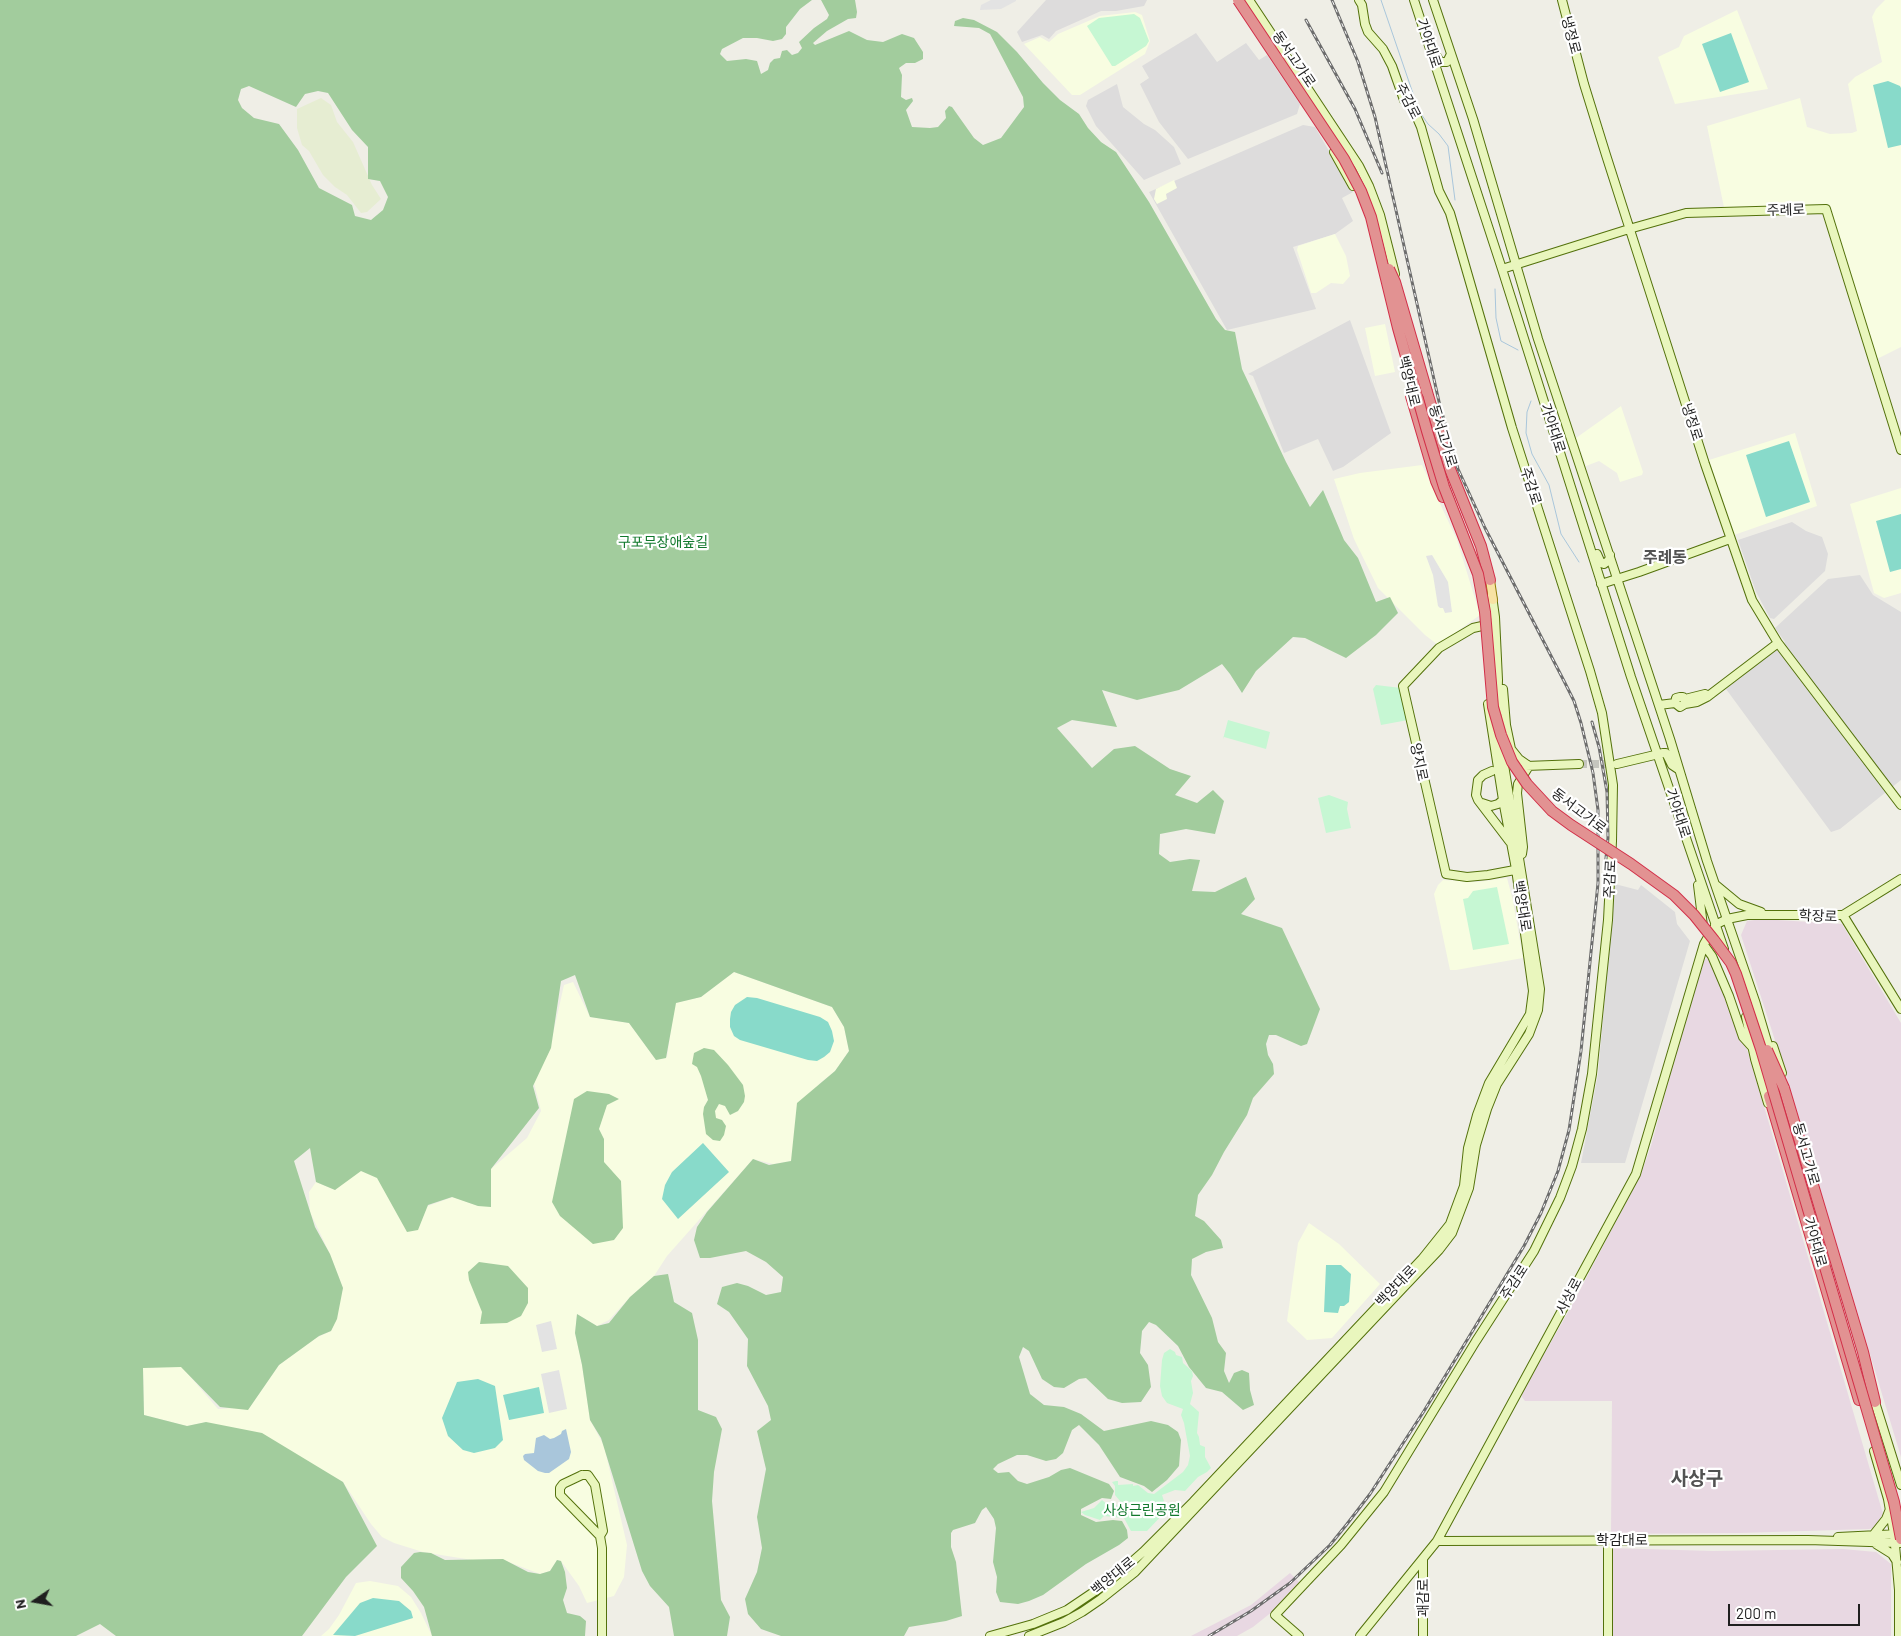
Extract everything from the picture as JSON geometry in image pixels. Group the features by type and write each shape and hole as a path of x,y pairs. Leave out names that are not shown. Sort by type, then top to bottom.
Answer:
{"highway":[{"name":"동서고가로","path":"1238,0 1311,108 1353,175 1370,217 1426,431 1441,478 1478,574 1485,612 1493,707 1501,735 1512,762 1527,784 1552,811 1674,895 1694,915 1734,968 1768,1072 1894,1502 1899,1538"},
{"name":"동서고가로","path":"1244,0 1357,171 1376,216 1427,415 1444,472 1483,574 1493,634 1496,695 1504,729 1517,760 1535,785 1573,821 1678,892 1692,905 1735,960 1766,1048 1901,1511"},
{"path":"1389,269 1395,282 1450,469 1481,546 1490,580"},
{"path":"1398,328 1399,349 1418,423 1436,481 1476,581"},
{"path":"1766,1048 1784,1088 1863,1352 1875,1402"},
{"path":"1768,1072 1769,1096 1859,1400"}],"main road":[{"name":"백양대로","path":"1029,1636 1064,1622 1082,1612 1134,1572 1272,1428 1452,1233 1469,1188 1476,1145 1487,1109 1498,1084 1529,1034 1538,1010 1540,989 1519,869 1512,846 1503,800 1488,701 1485,625 1482,602 1471,560 1424,437 1373,231 1364,208 1336,155 1234,0"},
{"name":"백양대로","path":"990,1636 1033,1624 1068,1610 1110,1581 1143,1552 1193,1502 1422,1259 1446,1230 1455,1213 1464,1186 1471,1131 1489,1083 1526,1023 1533,1003 1532,976 1519,869 1520,859 1497,717 1496,625 1493,600 1487,576 1449,476 1434,429 1373,194 1343,140 1249,0"},
{"name":"주감로","path":"1299,1636 1275,1615 1341,1545 1384,1492 1476,1341 1534,1251 1560,1198 1572,1166 1582,1129 1592,1074 1607,929 1612,849 1614,785 1602,712 1590,671 1512,428 1450,213 1439,191 1422,127 1414,111 1404,100 1392,66 1364,24 1360,0"},
{"name":"가야대로","path":"1414,0 1510,293 1601,584 1762,1061 1899,1538 1899,1636"},
{"name":"가야대로","path":"1433,0 1474,119 1528,308 1569,436 1618,578 1715,884 1776,1056 1866,1351 1875,1402"},
{"name":"냉정로","path":"1562,0 1584,84 1629,228 1730,539 1752,600 1778,643 1901,805"},
{"path":"1425,31 1440,62 1447,62 1451,54"},
{"name":"주례로","path":"1502,269 1629,228 1686,214 1826,208 1901,450"},
{"path":"1510,293 1512,287 1516,286 1519,289 1523,302 1528,308"},
{"path":"1601,584 1730,539"},
{"path":"1590,544 1601,563 1607,563 1610,554"},
{"path":"1490,580 1493,600"},
{"path":"1476,581 1482,602"},
{"path":"1496,625 1502,639 1503,692 1509,741 1511,748 1519,759 1529,766"},
{"name":"양지로","path":"1496,625 1473,628 1439,648 1403,686 1446,874 1488,875 1519,869"},
{"path":"1659,705 1675,703 1680,707 1685,702 1697,702 1778,643"},
{"path":"1617,764 1666,753 1672,765 1678,770"},
{"path":"1510,768 1579,764"},
{"path":"1520,859 1523,848 1517,793 1518,784 1529,766"},
{"path":"1492,772 1483,775 1478,780 1476,795 1512,846"},
{"path":"1478,800 1491,806 1503,800"},
{"path":"1696,870 1704,944 1716,964 1743,1037 1753,1049"},
{"path":"1843,915 1901,879"},
{"path":"1715,884 1739,904 1765,914"},
{"name":"학장로","path":"1715,925 1739,916 1765,914 1843,915 1901,1009"},
{"path":"1733,937 1734,922 1739,916"},
{"name":"사상로","path":"1360,1636 1438,1541 1636,1174 1704,944 1715,925"},
{"path":"1744,1008 1753,1049 1842,1358 1859,1400"},
{"path":"1875,1402 1901,1485"},
{"path":"600,1536 562,1499 560,1488 563,1484 582,1475 588,1475 595,1485 602,1531 600,1536 602,1548 602,1636"},
{"path":"1890,1509 1874,1538 1892,1554 1898,1563"},
{"name":"학감대로","path":"1438,1541 1899,1538"},
{"path":"1608,1540 1608,1636"},
{"name":"괘감로","path":"1423,1560 1423,1636"}],"shaded area":[{"path":"991,0 1016,1 1001,9 980,10 981,5"},
{"path":"1046,0 1147,0 1144,6 1116,11 1101,11 1056,31 1049,39 1042,35 1022,42 1017,32"},
{"path":"1885,0 1901,0 1901,347 1873,361 1826,209 1725,212 1707,126 1800,98 1807,127 1830,134 1857,131 1848,84 1855,77 1882,62 1872,17 1876,9"},
{"path":"1737,10 1768,89 1675,104 1658,57 1679,47 1684,36"},
{"path":"1135,12 1142,15 1150,41 1145,54 1080,95 1072,95 1024,44 1040,37 1049,42 1058,34 1100,16"},
{"path":"1196,33 1217,62 1246,43 1259,60 1267,55 1300,104 1297,114 1188,159 1159,122 1140,84 1149,78 1142,66"},
{"path":"1731,33 1749,82 1720,92 1702,44"},
{"path":"1888,81 1901,88 1901,145 1888,148 1873,85"},
{"path":"1117,84 1123,107 1144,124 1155,130 1174,147 1181,164 1144,180 1096,126 1086,106 1088,100"},
{"path":"321,98 331,105 337,122 353,142 372,185 381,199 367,212 361,213 347,195 335,187 323,175 309,151 302,145 297,128 297,109"},
{"path":"1303,125 1315,127 1353,192 1342,198 1353,221 1335,234 1293,247 1316,309 1227,330 1149,192"},
{"path":"1174,180 1177,188 1166,194 1167,199 1157,204 1154,199 1156,189"},
{"path":"1335,234 1346,256 1350,276 1343,284 1331,283 1316,293 1311,293 1297,250 1298,246"},
{"path":"1350,320 1391,433 1343,467 1333,471 1318,439 1284,453 1253,376 1248,374"},
{"path":"1385,324 1395,372 1375,376 1365,328"},
{"path":"1621,406 1643,472 1642,475 1620,482 1617,473 1599,461 1586,466 1576,438"},
{"path":"1795,433 1817,506 1734,535 1709,460"},
{"path":"1789,441 1810,502 1766,517 1746,455"},
{"path":"1422,465 1457,540 1480,615 1438,645 1425,635 1378,588 1354,539 1334,479 1360,473"},
{"path":"1901,488 1901,593 1884,598 1874,593 1850,504"},
{"path":"1901,514 1901,569 1890,572 1876,521"},
{"path":"1792,522 1806,531 1822,537 1828,554 1825,571 1774,619 1770,618 1756,592 1738,540"},
{"path":"1432,555 1448,582 1452,612 1445,613 1443,608 1438,606 1433,575 1426,556"},
{"path":"1860,575 1873,595 1901,612 1901,780 1840,829 1831,832 1726,689 1785,642 1775,628 1828,579"},
{"path":"1507,878 1523,958 1450,970 1434,894 1438,885 1443,880 1478,882"},
{"path":"1615,884 1638,890 1641,885 1675,912 1677,924 1690,941 1625,1163 1581,1163 1598,1074"},
{"path":"1762,919 1842,924 1901,1023 1901,1457 1782,1062 1741,935 1747,921"},
{"path":"1710,956 1741,1031 1752,1065 1883,1514 1874,1528 1740,1533 1611,1534 1612,1401 1525,1401 1522,1397 1522,1393 1571,1307 1641,1174 1651,1146 1703,961"},
{"path":"734,972 832,1007 844,1027 849,1051 835,1071 819,1084 791,1161 773,1164 753,1159 667,1256 654,1276 630,1297 609,1320 597,1326 577,1314 575,1333 590,1420 604,1446 627,1545 624,1577 614,1596 587,1603 579,1586 561,1561 557,1560 550,1571 540,1574 506,1561 493,1559 473,1560 447,1556 423,1552 394,1543 382,1537 371,1524 343,1482 206,1422 187,1426 144,1415 143,1368 181,1366 218,1409 250,1407 279,1365 316,1338 331,1331 343,1288 330,1254 310,1212 309,1192 316,1182 335,1190 360,1167 375,1174 418,1216 428,1206 453,1197 478,1206 491,1169 527,1138 541,1111 534,1083 551,1043 564,985 573,982 590,1017 629,1023 656,1060 667,1057 675,1003 701,997"},
{"path":"747,997 757,998 820,1017 828,1022 834,1041 830,1052 817,1061 808,1060 740,1040 734,1036 730,1027 731,1012 735,1005"},
{"path":"703,1143 729,1172 678,1219 662,1199 665,1185 672,1172"},
{"path":"1309,1223 1339,1244 1380,1284 1332,1338 1307,1340 1287,1321 1298,1243"},
{"path":"1326,1265 1341,1265 1351,1274 1349,1302 1344,1306 1340,1306 1338,1313 1324,1312"},
{"path":"551,1321 557,1349 542,1352 536,1325"},
{"path":"559,1370 567,1409 549,1413 541,1374"},
{"path":"478,1379 495,1386 503,1440 495,1448 474,1453 463,1450 448,1436 442,1418 457,1382"},
{"path":"539,1387 544,1413 509,1420 503,1395"},
{"path":"566,1429 571,1452 569,1459 549,1473 538,1471 524,1460 523,1456 525,1454 534,1453 536,1438 544,1435 550,1439 554,1438"},
{"path":"1611,1548 1713,1551 1843,1549 1876,1552 1891,1564 1891,1636 1612,1636"},
{"path":"1290,1573 1300,1583 1273,1611 1253,1627 1237,1636 1191,1636 1251,1605"},
{"path":"370,1581 398,1586 411,1597 432,1636 321,1636 329,1629 339,1615 356,1583"},
{"path":"373,1598 399,1601 411,1611 413,1618 355,1636 333,1635 360,1603"}],"green space":[{"name":"구포무장애숲길","path":"0,0 812,0 800,9 786,27 786,34 782,39 773,41 743,38 722,49 720,54 727,61 746,59 757,61 761,74 768,70 770,63 774,59 780,58 782,51 787,50 792,55 798,53 802,48 799,42 827,19 829,15 821,0 855,0 856,18 848,19 827,31 813,43 815,45 849,31 867,40 883,42 902,34 914,38 923,52 923,59 915,63 906,63 899,68 902,75 901,97 906,100 912,98 913,101 906,110 912,127 938,127 946,118 945,111 949,106 952,107 974,138 983,145 1001,138 1024,107 1023,97 990,34 979,28 954,26 955,21 963,18 974,20 997,32 1060,100 1079,114 1088,128 1101,142 1116,152 1149,202 1216,319 1225,330 1235,332 1242,369 1286,462 1310,507 1323,490 1344,540 1358,558 1376,602 1390,597 1398,613 1376,635 1346,658 1305,638 1293,637 1256,671 1242,693 1222,664 1179,690 1137,700 1102,690 1117,727 1072,720 1057,728 1092,768 1114,749 1135,746 1170,769 1191,776 1175,795 1197,803 1213,790 1224,801 1215,834 1186,829 1160,834 1159,854 1170,862 1190,859 1200,860 1192,891 1215,892 1246,877 1255,899 1241,914 1282,928 1320,1009 1307,1044 1301,1046 1276,1035 1269,1035 1266,1044 1268,1055 1273,1064 1274,1074 1253,1098 1247,1115 1198,1195 1195,1216 1204,1221 1221,1240 1223,1248 1206,1252 1192,1259 1191,1275 1212,1318 1218,1342 1226,1353 1224,1371 1229,1383 1234,1373 1242,1370 1249,1373 1250,1390 1254,1405 1243,1410 1222,1392 1206,1388 1189,1367 1178,1346 1156,1325 1149,1322 1142,1331 1140,1353 1148,1365 1151,1387 1141,1402 1122,1403 1108,1399 1086,1378 1079,1379 1064,1388 1054,1387 1042,1379 1029,1351 1023,1347 1019,1357 1030,1394 1044,1405 1064,1407 1081,1414 1104,1431 1151,1421 1168,1425 1178,1432 1181,1440 1179,1466 1167,1480 1152,1492 1144,1486 1120,1477 1099,1445 1079,1425 1072,1430 1063,1453 1056,1459 1046,1461 1027,1455 1017,1455 998,1464 993,1469 998,1473 1009,1472 1018,1481 1027,1484 1070,1468 1109,1484 1114,1491 1111,1499 1102,1498 1081,1509 1081,1515 1096,1522 1122,1521 1127,1530 1128,1538 1086,1564 1043,1595 1018,1604 1000,1602 996,1592 997,1577 993,1562 996,1528 994,1519 986,1507 982,1510 975,1523 953,1530 951,1533 951,1547 956,1562 962,1616 946,1621 909,1627 904,1636 781,1636 761,1629 748,1614 745,1599 757,1572 762,1548 757,1517 766,1469 757,1431 771,1420 768,1406 747,1366 748,1339 729,1312 717,1304 722,1287 737,1283 766,1295 781,1292 783,1277 766,1262 746,1251 710,1258 700,1258 694,1240 697,1227 707,1212 753,1159 769,1165 791,1161 797,1103 835,1071 849,1051 844,1027 832,1007 734,972 701,997 676,1003 666,1058 656,1060 629,1023 590,1017 575,975 561,981 551,1048 533,1086 539,1108 491,1169 491,1207 478,1206 452,1197 428,1205 418,1230 407,1232 377,1178 361,1171 335,1190 316,1182 310,1148 294,1161 315,1227 330,1254 343,1288 337,1319 331,1331 319,1336 279,1365 248,1410 220,1407 181,1367 143,1368 144,1415 187,1426 206,1422 262,1433 343,1482 377,1546 346,1577 302,1636 116,1636 100,1624 76,1636 0,1636","holes":["249,86 296,107 305,94 318,91 328,93 352,130 368,147 368,179 380,181 388,197 383,210 371,220 355,216 352,205 319,188 298,150 279,124 254,118 242,108 238,100 241,89"]},
{"path":"1134,14 1140,18 1149,41 1146,46 1115,66 1112,66 1087,26 1099,18"},
{"path":"1376,685 1401,688 1408,720 1381,725 1373,689"},
{"path":"1228,720 1270,732 1266,749 1224,737 1223,739"},
{"path":"1329,795 1348,802 1347,809 1351,828 1326,833 1318,798"},
{"path":"1497,887 1509,944 1473,950 1463,899 1468,898 1473,891"},
{"path":"704,1048 714,1050 728,1065 743,1085 745,1096 744,1102 738,1111 730,1115 725,1106 719,1104 715,1111 716,1118 722,1120 726,1126 720,1141 713,1140 706,1134 703,1114 708,1100 697,1067 692,1064 694,1053"},
{"path":"587,1091 609,1094 619,1099 607,1105 599,1129 604,1139 604,1162 621,1181 623,1228 614,1240 593,1244 560,1216 552,1202 574,1099"},
{"path":"479,1262 508,1266 528,1288 528,1303 521,1316 507,1323 480,1324 482,1312 469,1280 468,1272"},
{"path":"668,1274 674,1302 692,1313 698,1340 698,1410 716,1417 722,1429 714,1472 712,1501 721,1600 730,1617 727,1636 674,1636 669,1607 650,1586 642,1571 601,1438 590,1420 575,1333 577,1314 597,1326 609,1323 630,1297 654,1276"},
{"name":"사상근린공원","path":"1170,1349 1176,1355 1182,1357 1183,1363 1192,1371 1193,1393 1190,1404 1199,1412 1197,1433 1200,1445 1205,1447 1205,1457 1211,1468 1198,1477 1185,1491 1175,1490 1162,1495 1164,1501 1162,1504 1166,1509 1165,1512 1147,1531 1131,1531 1124,1518 1104,1516 1100,1520 1085,1515 1081,1512 1094,1508 1102,1500 1108,1505 1112,1506 1114,1503 1118,1506 1120,1501 1115,1495 1115,1486 1112,1482 1118,1481 1118,1485 1138,1485 1148,1493 1154,1494 1183,1472 1188,1465 1190,1456 1181,1415 1183,1409 1167,1403 1162,1396 1160,1386 1162,1360 1164,1353"},
{"path":"414,1553 431,1553 445,1560 503,1559 528,1572 540,1574 550,1571 557,1560 561,1561 565,1572 567,1588 563,1600 567,1613 580,1616 586,1621 585,1636 432,1636 424,1607 401,1578 401,1567"}],"waterway":[{"path":"1381,0 1419,111 1448,146 1455,200"},
{"path":"1495,289 1496,318 1501,341 1518,350"},
{"path":"1531,401 1527,412 1526,433 1532,454 1549,485 1561,534 1579,562"}],"tunnel":[{"path":"1579,764 1615,764"}],"railway":[{"path":"1209,1636 1251,1611 1290,1583 1330,1545 1347,1524 1370,1494 1424,1411 1524,1246 1541,1213 1558,1171 1569,1130 1581,1051 1598,883 1598,810 1593,773 1581,723 1574,701 1485,528 1458,469 1440,406 1375,117 1358,62 1332,0"},
{"path":"1306,20 1355,109 1382,173"},
{"path":"1592,722 1599,747 1607,792 1608,838 1605,868"}],"district":[{"name":"주례동","path":"1665,558"},
{"name":"사상구","path":"1697,1479"}]}
